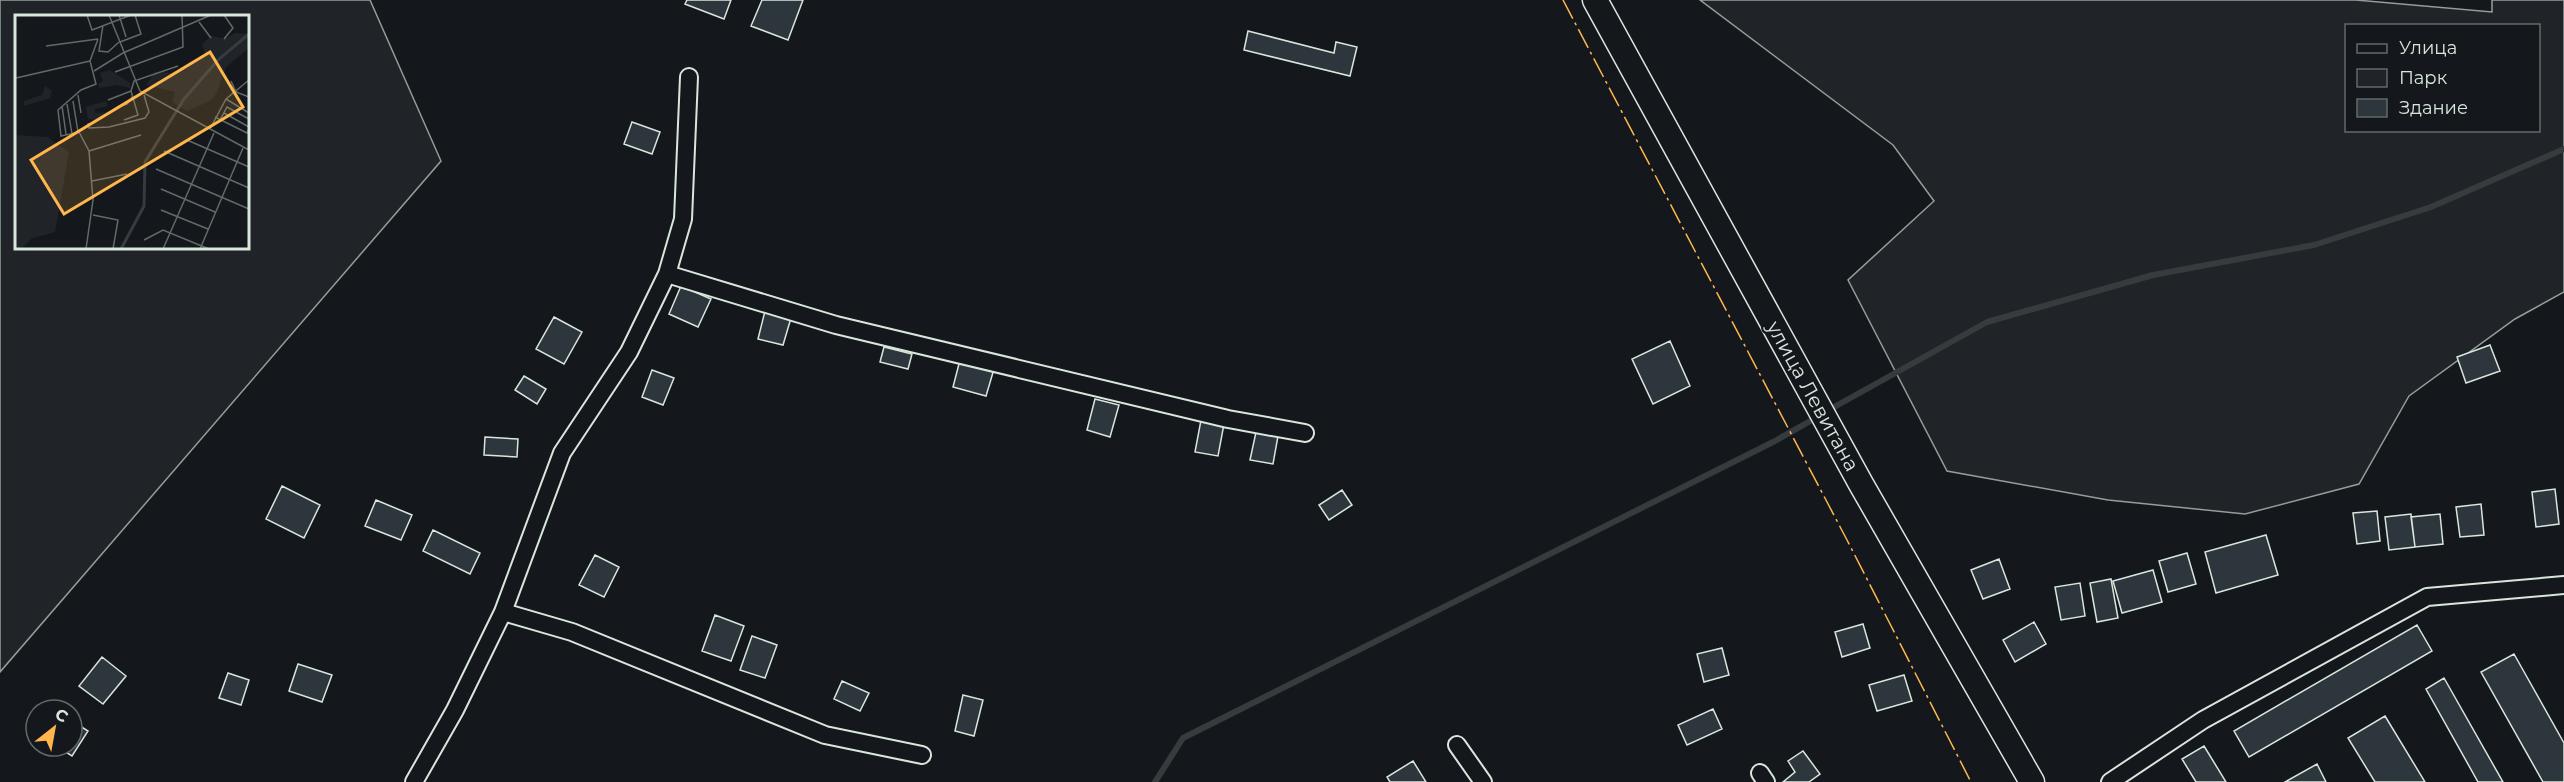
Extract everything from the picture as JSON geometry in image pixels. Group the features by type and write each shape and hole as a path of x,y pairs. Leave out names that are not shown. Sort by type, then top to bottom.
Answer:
{"main road":[{"name":"улица Левитана","path":"1596,3 1861,484 2032,782"}],"street":[{"path":"414,782 455,710 503,612 562,453 629,352 667,274 683,219 689,77"},
{"path":"667,274 836,325 1160,403 1305,433"},
{"path":"2110,782 2203,720 2427,597 2564,585"},
{"path":"503,612 572,632 825,735 922,755"},
{"path":"1457,745 1483,782"}],"green space":[{"path":"0,0 370,0 441,161 0,672"},
{"path":"1700,0 2356,0 2492,12 2492,0 2564,0 2564,292 2515,319 2409,396 2359,484 2245,514 2108,500 1947,471 1848,280 1934,201 1893,145"}],"building":[{"path":"687,0 731,0 724,19 685,4"},
{"path":"762,0 803,0 788,40 751,26"},
{"path":"1248,31 1334,53 1336,42 1357,47 1350,76 1244,50"},
{"path":"632,122 660,132 652,154 624,144"},
{"path":"681,286 711,299 698,327 669,314"},
{"path":"765,311 791,318 783,345 758,339"},
{"path":"554,317 582,332 564,364 536,349"},
{"path":"1670,341 1690,386 1653,404 1632,359"},
{"path":"2490,345 2500,371 2466,383 2457,357"},
{"path":"884,347 912,354 908,369 880,362"},
{"path":"960,360 994,369 986,396 953,387"},
{"path":"652,370 674,378 663,405 642,397"},
{"path":"524,376 546,389 537,404 515,390"},
{"path":"1095,399 1119,405 1110,437 1087,430"},
{"path":"1201,420 1224,424 1218,456 1195,452"},
{"path":"1256,432 1278,436 1273,464 1250,460"},
{"path":"485,437 518,439 517,457 484,455"},
{"path":"282,486 320,505 304,538 266,519"},
{"path":"2555,489 2559,524 2536,527 2532,492"},
{"path":"1342,490 1352,505 1329,520 1319,505"},
{"path":"376,500 412,515 401,540 365,526"},
{"path":"2481,504 2484,535 2460,537 2456,507"},
{"path":"2377,511 2380,541 2357,544 2353,513"},
{"path":"2411,514 2415,547 2389,550 2385,517"},
{"path":"2440,514 2443,544 2415,547 2411,517"},
{"path":"433,530 480,553 470,574 423,551"},
{"path":"2266,535 2278,575 2216,593 2205,552"},
{"path":"2187,553 2196,584 2168,592 2159,561"},
{"path":"595,555 619,567 604,597 579,585"},
{"path":"1999,559 2010,589 1983,599 1971,570"},
{"path":"2153,570 2162,602 2122,613 2113,581"},
{"path":"2111,579 2118,618 2097,622 2090,583"},
{"path":"2080,583 2085,616 2061,620 2055,587"},
{"path":"715,615 744,626 731,661 702,651"},
{"path":"2034,622 2046,644 2015,662 2003,640"},
{"path":"1863,624 1870,648 1842,657 1835,632"},
{"path":"2417,625 2432,651 2249,757 2234,731"},
{"path":"752,636 777,645 765,678 740,670"},
{"path":"1722,648 1729,675 1704,682 1697,654"},
{"path":"2514,654 2564,743 2564,782 2543,782 2481,672"},
{"path":"102,657 126,676 103,704 79,686"},
{"path":"298,664 332,675 322,702 289,691"},
{"path":"228,673 249,680 241,705 219,698"},
{"path":"1904,675 1912,701 1877,711 1869,685"},
{"path":"2444,678 2503,782 2478,782 2426,689"},
{"path":"842,681 869,693 860,711 834,699"},
{"path":"963,695 983,700 974,736 955,731"},
{"path":"1713,709 1722,729 1687,745 1678,725"},
{"path":"2385,716 2425,782 2375,782 2348,738"},
{"path":"2204,746 2226,782 2196,782 2182,759"},
{"path":"1803,751 1820,774 1809,782 1783,782 1795,772 1788,761"},
{"path":"1413,761 1426,782 1390,782 1387,777"},
{"path":"2317,764 2326,782 2285,782"}],"waterway":[{"path":"1827,411 1987,322 2153,275 2314,245 2431,207 2564,149"},
{"path":"1155,782 1183,738 1775,441 1819,416"}],"power":[{"path":"1563,0 1847,540 1971,782"}]}
